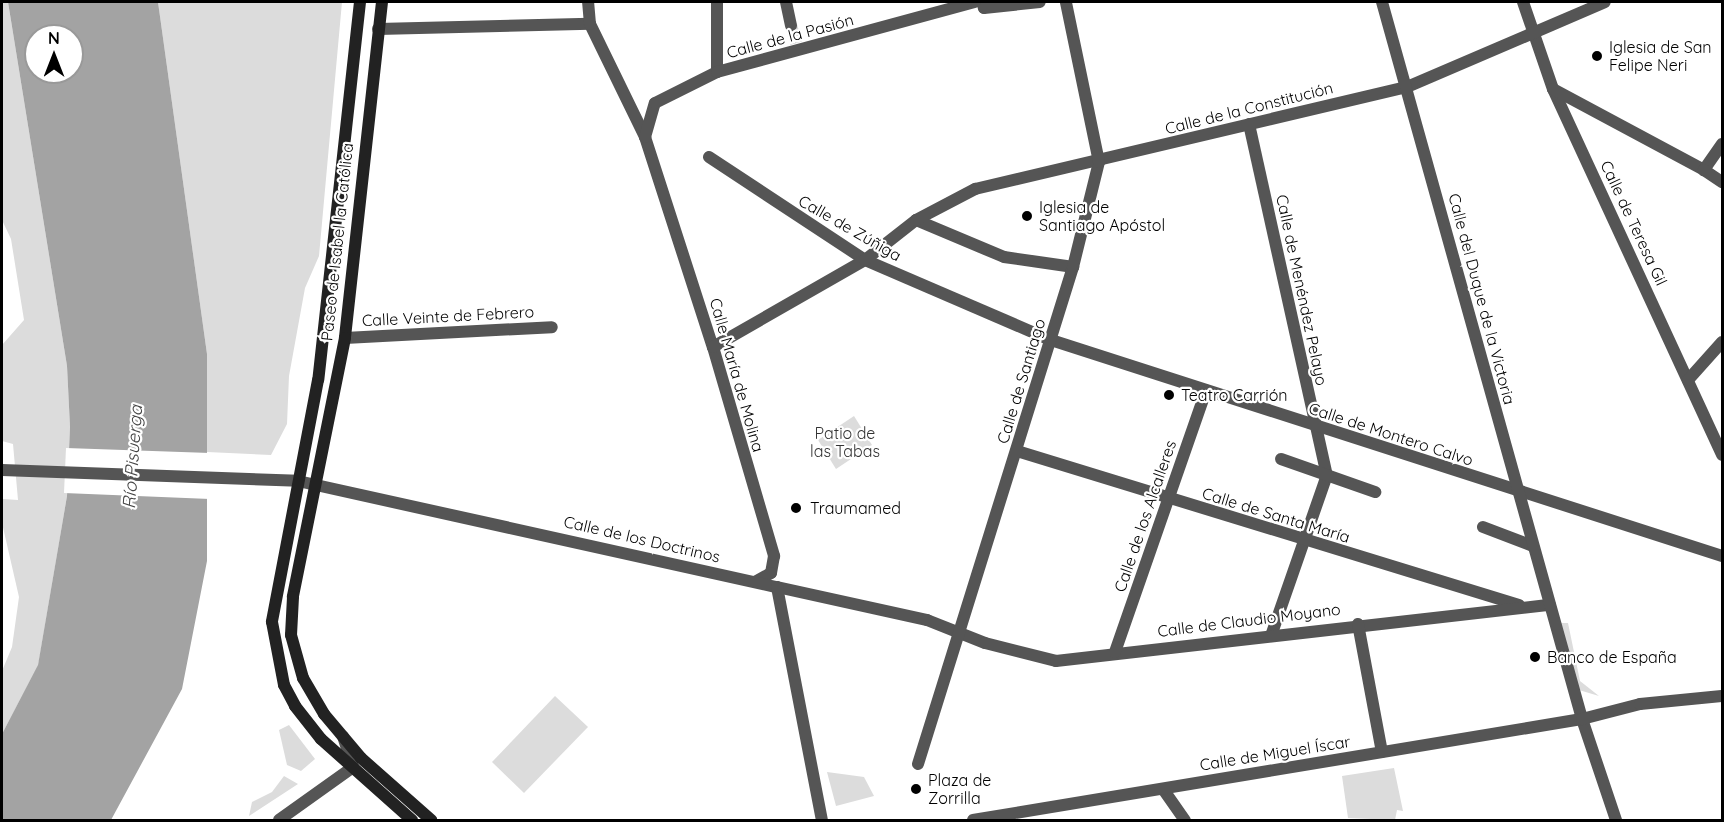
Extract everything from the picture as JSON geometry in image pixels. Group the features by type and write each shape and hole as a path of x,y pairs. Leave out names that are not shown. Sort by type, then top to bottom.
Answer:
{"main road":[{"name":"Paseo de Isabel la Católica","path":"360,2 318,380 273,596 275,649 287,694 321,739 412,820"},
{"name":"Paseo de Isabel la Católica","path":"382,2 345,338 293,597 291,635 311,695 343,737 432,820"}],"street":[{"name":"Calle María de Molina","path":"588,2 590,24 623,100 645,137 656,168 774,556 771,573 755,582"},
{"path":"717,2 717,72"},
{"path":"786,2 791,26"},
{"name":"Calle de la Pasión","path":"645,137 655,103 717,72 955,4 975,2"},
{"path":"982,2 984,8 1040,2"},
{"name":"Calle de Santiago","path":"918,764 1073,267 1099,162 1066,2"},
{"name":"Calle del Duque de la Victoria","path":"1382,2 1582,719 1615,820"},
{"name":"Calle de Teresa Gil","path":"1524,2 1553,89 1722,455"},
{"name":"Calle de la Constitución","path":"712,347 865,260 916,220 975,189 1099,162 1407,87 1605,2"},
{"path":"378,29 590,24"},
{"path":"1553,89 1704,170 1722,182"},
{"name":"Calle de Menéndez Pelayo","path":"1250,124 1327,475"},
{"path":"1704,170 1722,144"},
{"name":"Calle de Zúñiga","path":"709,157 865,260 1051,340"},
{"path":"916,220 1004,257 1073,267"},
{"name":"Calle Veinte de Febrero","path":"345,338 552,327"},
{"name":"Calle de Montero Calvo","path":"1051,340 1518,493 1722,556"},
{"path":"1688,380 1722,342"},
{"name":"Calle de los Alcalleres","path":"1115,652 1206,390"},
{"name":"Calle de Santa María","path":"1017,451 1304,542 1526,607"},
{"path":"1281,459 1375,492"},
{"name":"Calle de los Doctrinos","path":"5,470 298,481 755,582 958,631"},
{"path":"1272,633 1327,475"},
{"path":"1483,527 1533,546"},
{"path":"777,587 822,820"},
{"name":"Calle de Claudio Moyano","path":"958,631 985,644 1056,661 1272,633 1550,605"},
{"path":"1358,624 1382,752"},
{"name":"Calle de Miguel Íscar","path":"973,820 1582,719 1640,704 1722,696"},
{"path":"279,820 353,767 343,737"},
{"path":"1163,789 1185,820"}],"green space":[{"path":"2,2 8,2 67,366 70,427 67,496 38,666 2,734 2,671 12,647 19,597 2,523 3,499 18,500 13,444 2,441 2,345 24,320 11,239 2,220"},
{"path":"158,2 342,2 319,256 305,288 289,376 287,424 271,455 207,452 207,354"},
{"name":"Patio de las Tabas","path":"854,416 872,445 836,469 818,440"},
{"path":"1559,623 1568,623 1580,681 1599,696 1579,690"},
{"path":"555,696 588,727 524,793 492,762"},
{"path":"289,725 315,759 301,771 287,765 279,730"},
{"path":"1394,768 1403,811 1397,810 1395,820 1348,818 1342,776"},
{"path":"827,772 864,777 874,796 836,806"},
{"path":"284,776 298,784 249,816 252,802 272,792"}],"water":[{"name":"Río Pisuerga","path":"8,2 158,2 207,354 207,561 182,689 111,820 2,820 2,734 38,665 67,496 70,427 67,366"}],"pier":[{"path":"66,448 210,453 210,499 64,493"}],"tunnel":[{"path":"791,25 796,43"}],"place":[{"name":"Iglesia de San Felipe Neri","path":"1597,56"},
{"name":"Iglesia de Santiago Apóstol","path":"1027,216"},
{"name":"Teatro Carrión","path":"1169,395"},
{"name":"Traumamed","path":"796,508"},
{"name":"Banco de España","path":"1535,657"},
{"name":"Plaza de Zorrilla","path":"916,789"}]}
